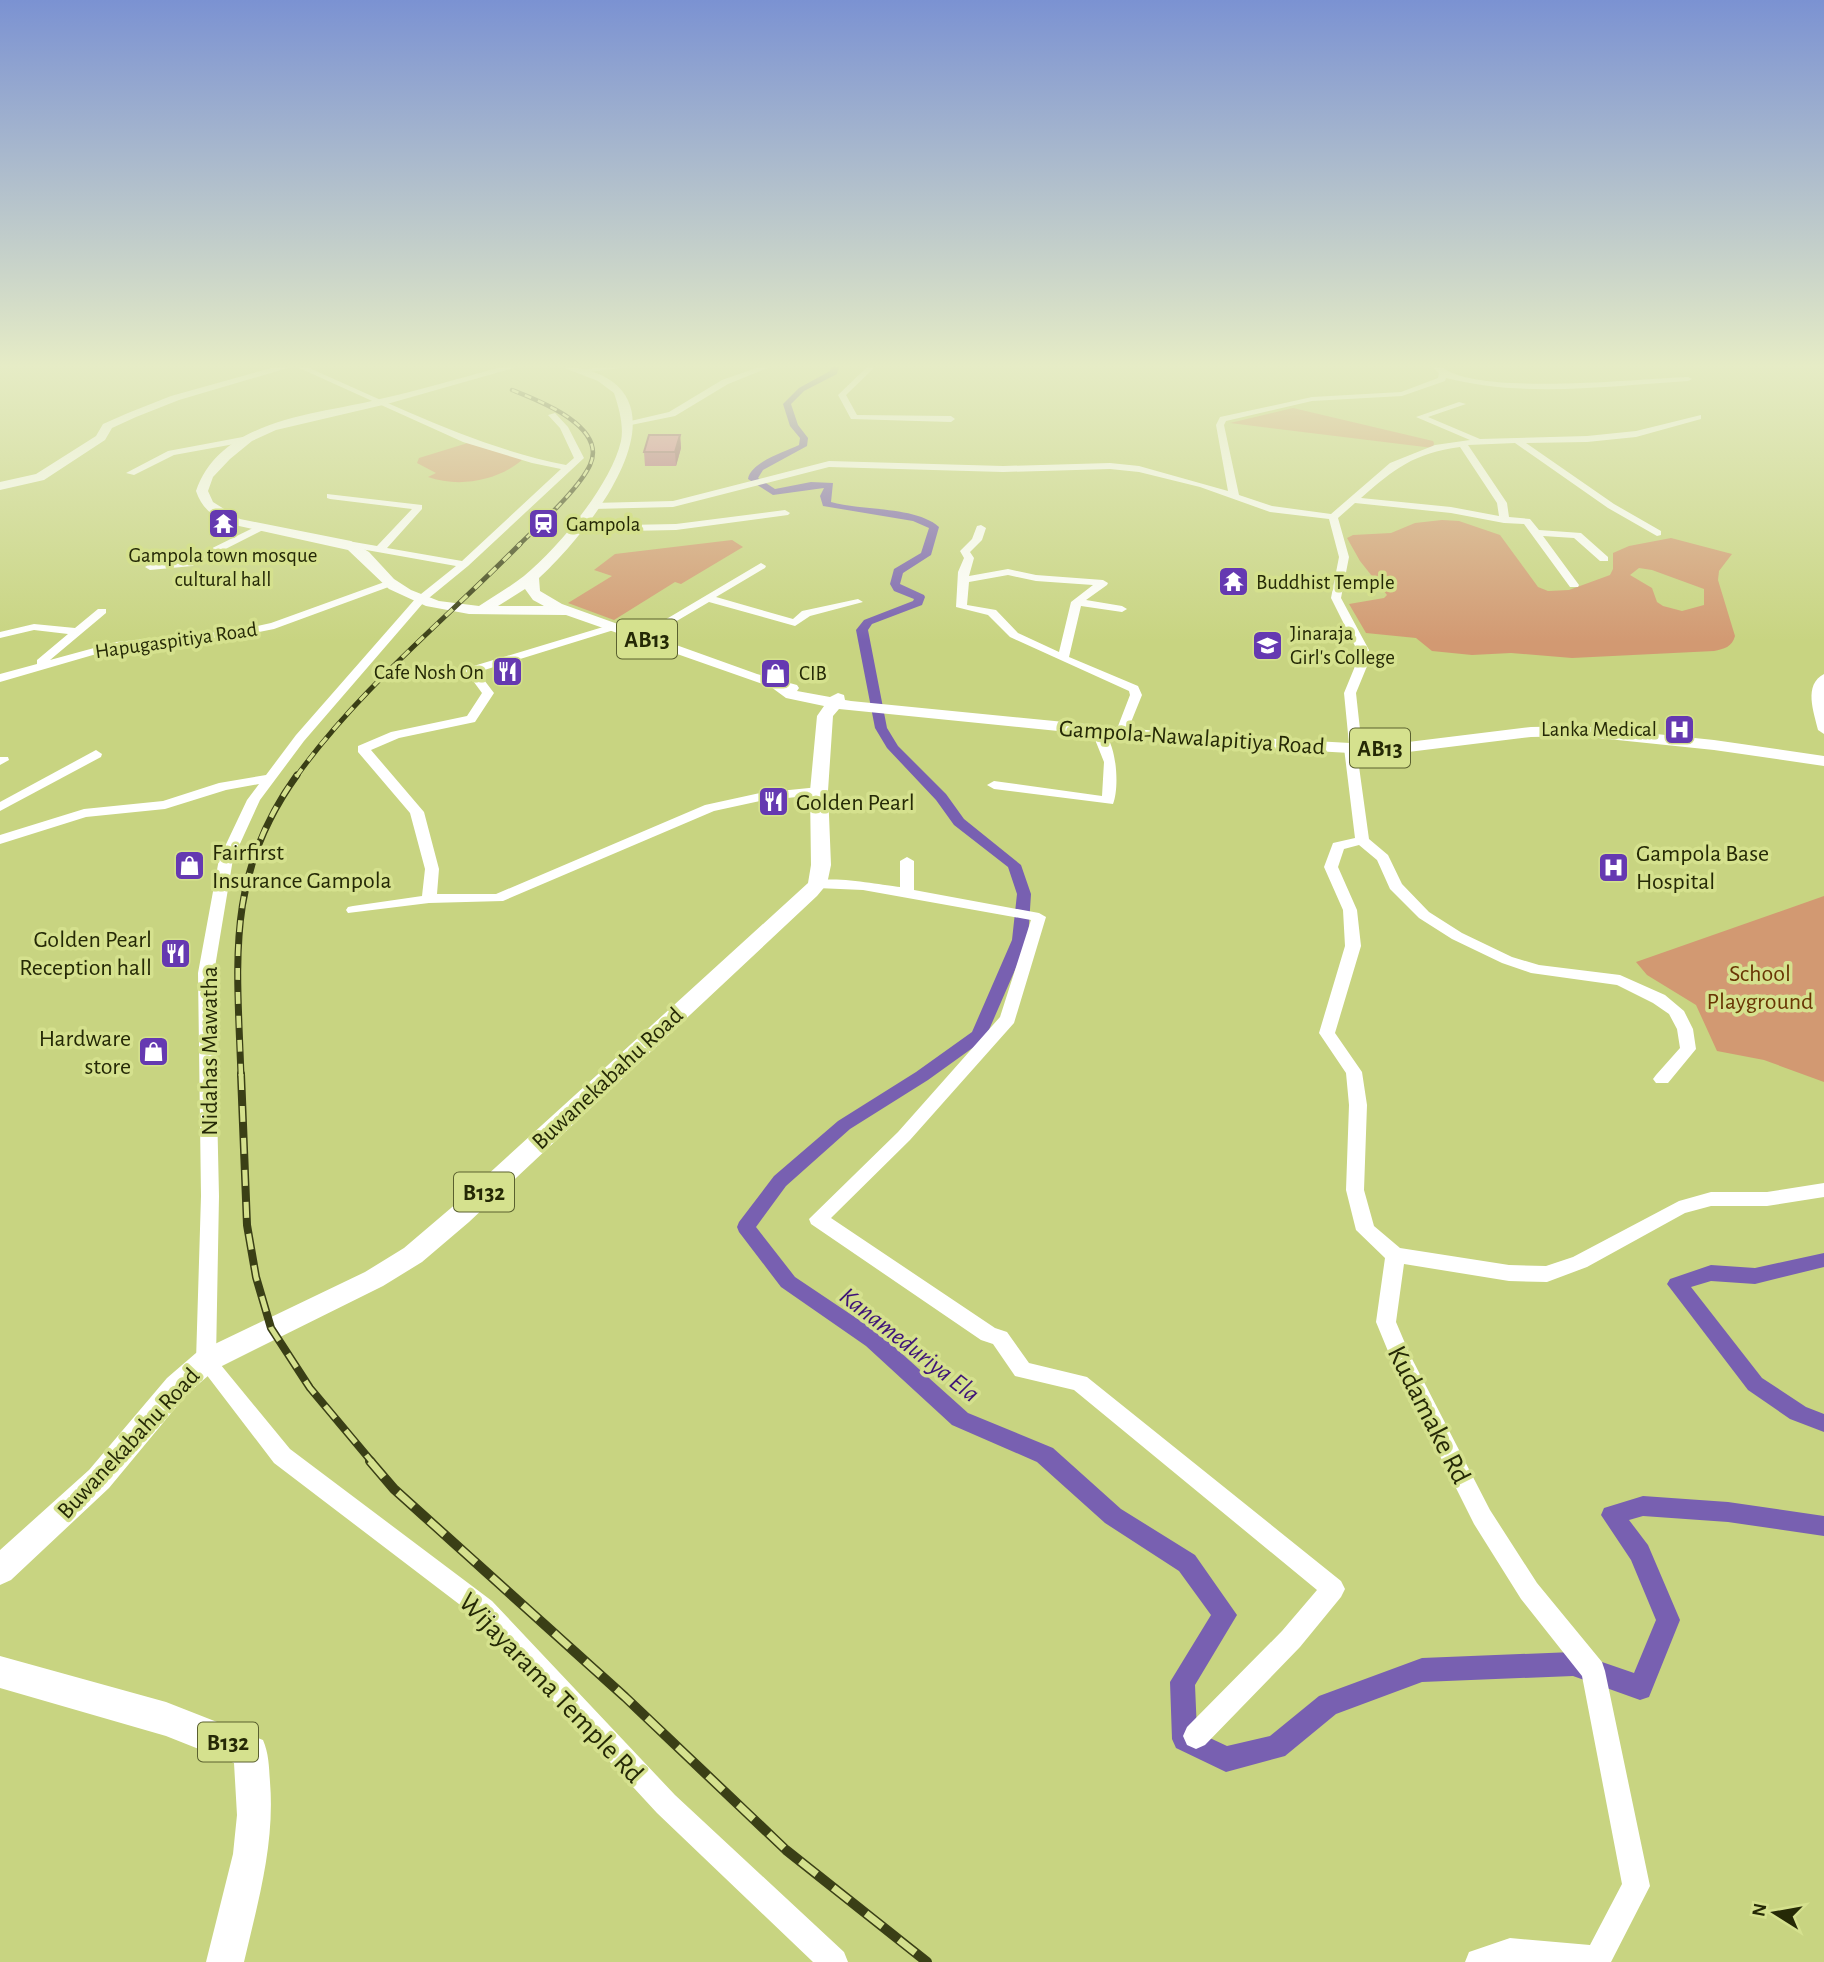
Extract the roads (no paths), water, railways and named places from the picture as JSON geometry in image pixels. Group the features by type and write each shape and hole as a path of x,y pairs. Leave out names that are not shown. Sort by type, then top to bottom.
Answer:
{"main road":[{"path":"0,486 40,477 69,459"},
{"path":"224,459 207,476 202,491 208,505 220,514 259,527 348,544 375,564 390,583 420,600 439,605 484,609 570,611"},
{"path":"484,609 532,578 576,529 593,506 618,459"},
{"name":"AB13","path":"532,578 530,586 537,597 570,611 778,686 792,695 836,703"},
{"path":"817,884 821,865 819,791 836,703"},
{"name":"Gampola-Nawalapitiya Road","path":"836,703 1098,732 1353,748 1400,748 1531,732 1579,731 1714,745 1824,761"},
{"name":"Buwanekabahu Road","path":"0,1570 10,1550 99,1479 177,1386 206,1361 374,1279 412,1255 470,1206 817,884"},
{"name":"B132","path":"0,1672 166,1719 251,1752 255,1815 251,1854 225,1962"}],"street":[{"path":"131,473 160,459"},
{"path":"525,459 569,468 578,459"},
{"path":"1227,459 1234,495"},
{"path":"1334,517 1393,465 1409,459"},
{"path":"1472,459 1502,503 1504,520"},
{"path":"1543,459 1611,506 1657,533"},
{"path":"593,506 673,504 829,464 1003,468 1110,466 1139,469 1234,495 1270,509 1334,517"},
{"name":"Nidahas Mawatha","path":"206,1361 210,1196 206,973 226,859 254,800 300,738 420,600 464,564 569,468"},
{"path":"330,496 419,507 379,550"},
{"path":"1351,500 1527,521 1574,585"},
{"path":"576,529 676,527 785,513"},
{"path":"1334,517 1343,557 1336,598 1363,650 1364,659 1350,693 1362,840 1383,858 1395,886 1406,899 1423,915 1457,936 1507,960 1536,970 1619,980 1659,999 1676,1012 1685,1029 1688,1049 1662,1079"},
{"path":"150,567 188,564 259,527"},
{"path":"981,528 977,540 965,551 968,558 962,572 964,580 961,607 992,612 1014,635 1134,689 1136,695 1122,734"},
{"path":"1536,533 1577,535 1604,559"},
{"path":"348,544 464,564"},
{"path":"642,637 761,566"},
{"path":"964,580 1009,572 1036,578 1103,583 1076,602 1063,659"},
{"name":"Hapugaspitiya Road","path":"0,678 117,645 239,633 274,626 390,583"},
{"path":"707,598 795,623 806,613 858,603"},
{"path":"1076,602 1122,608"},
{"path":"36,666 102,611"},
{"path":"0,635 34,627 76,631"},
{"path":"429,899 432,869 417,812 363,749 395,735 471,719 488,693 471,670 613,627"},
{"path":"1823,722 1816,696 1824,678"},
{"path":"994,785 1108,801 1110,762 1098,732"},
{"path":"0,807 96,754"},
{"path":"0,841 83,813 165,805 224,786 271,778"},
{"path":"354,910 429,899 498,898 710,808 760,797 819,791"},
{"path":"1362,840 1338,846 1331,867 1350,910 1353,946 1327,1033 1354,1072 1359,1105 1355,1189 1365,1230 1395,1255 1509,1273 1547,1274 1580,1262 1679,1208 1711,1199 1767,1199 1824,1190"},
{"path":"907,861 907,893"},
{"path":"817,884 863,886 1039,917 1009,1019 904,1136 818,1219 922,1292 988,1334 1000,1338 1021,1370 1080,1383 1163,1447 1333,1589 1291,1639 1196,1735"},
{"name":"Kudamake Rd","path":"1395,1255 1385,1322 1399,1356 1482,1517 1529,1591 1593,1671 1636,1886 1597,1961 1510,1952 1479,1962"},
{"name":"Wijayarama Temple Rd","path":"206,1361 282,1456 484,1609 666,1804 834,1962"}],"waterway":[{"name":"Kanameduriya Ela","path":"778,459 760,468 754,473 753,479 773,492 811,485 830,485 825,496 826,504 914,518 934,527 926,555 898,571 895,584 898,589 920,597 918,603 868,622 862,630 881,728 893,748 941,797 959,822 1014,865 1024,894 1020,940 979,1035 922,1076 844,1125 780,1181 746,1227 788,1282 873,1340 960,1419 1045,1455 1113,1516 1187,1563 1225,1615 1182,1682 1185,1739 1226,1759 1276,1747 1328,1705 1422,1670 1573,1664 1640,1688 1668,1620 1640,1553 1612,1515 1643,1506 1728,1512 1824,1526"},
{"name":"Kanameduriya Ela","path":"1824,1260 1755,1276 1711,1273 1677,1284 1755,1384 1798,1413 1824,1423"}],"railway":[{"path":"296,777 347,714 403,656 557,507 585,475 591,459"},
{"path":"241,1076 238,956 247,884 257,848 274,812 297,775"},
{"path":"241,1074 247,1225 256,1277 271,1328 310,1388 372,1462"},
{"path":"370,1461 394,1489 625,1697 786,1850 927,1962"}],"place":[{"name":"Gampola town mosque cultural hall","path":"223,523"},
{"name":"Gampola","path":"543,524"},
{"name":"Buddhist Temple","path":"1233,582"},
{"name":"Jinaraja Girl's College","path":"1267,645"},
{"name":"Cafe Nosh On","path":"507,672"},
{"name":"CIB","path":"776,673"},
{"name":"Lanka Medical","path":"1680,729"},
{"name":"Golden Pearl","path":"773,802"},
{"name":"Fairfirst Insurance Gampola","path":"189,866"},
{"name":"Gampola Base Hospital","path":"1613,867"},
{"name":"Golden Pearl Reception hall","path":"175,953"},
{"name":"Hardware store","path":"154,1052"}],"park label":[{"name":"School Playground","path":"1760,987"}]}
